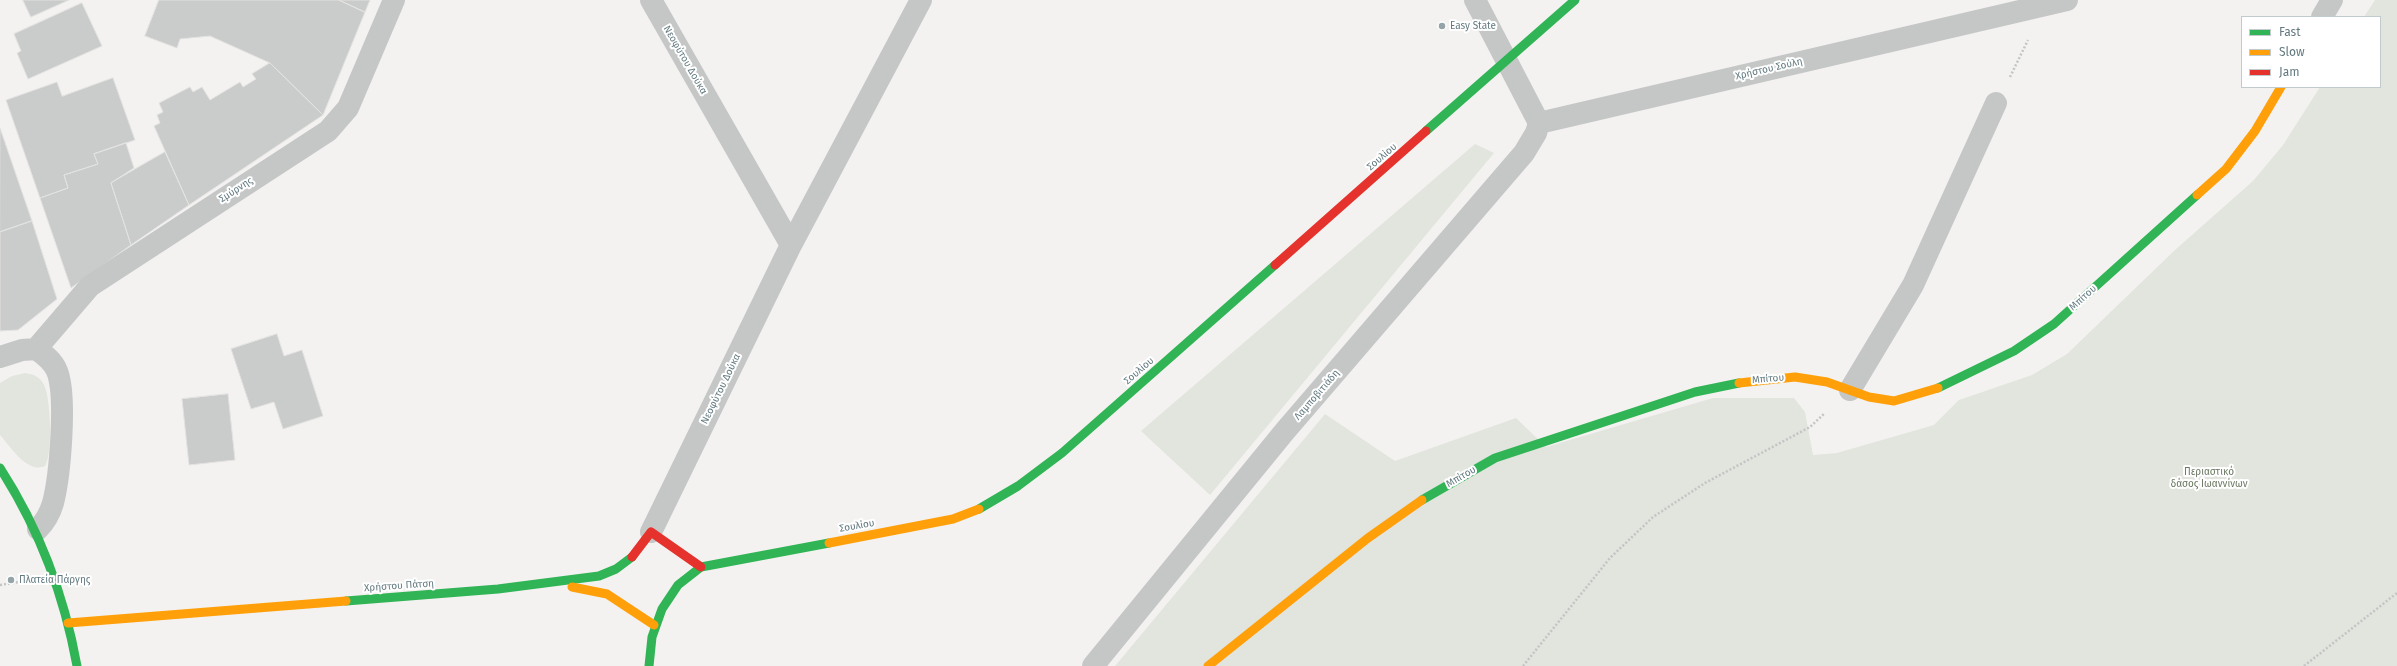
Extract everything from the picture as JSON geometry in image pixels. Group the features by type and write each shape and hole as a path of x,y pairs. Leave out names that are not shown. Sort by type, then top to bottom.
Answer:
{"street":[{"name":"Σμύρνης","path":"36,349 90,286 328,131 348,108 394,0"},
{"name":"Νεοφύτου Δούκα","path":"651,0 791,245"},
{"name":"Νεοφύτου Δούκα","path":"651,532 791,245 921,0"},
{"path":"1475,0 1508,60 1539,123"},
{"name":"Σουλίου","path":"649,666 650,642 654,625 677,587 701,567 953,519 972,513 1006,496 1076,441 1575,0"},
{"path":"2323,16 2332,0"},
{"name":"Χρήστου Σούλη","path":"1539,123 2054,1"},
{"name":"Μπίτου","path":"1208,666 1405,511 1453,480 1494,458 1695,392 1728,384 1773,377 1795,377 1827,382 1869,397 1886,400 1914,397 1977,369 2035,339 2054,324 2226,169 2255,131 2280,88"},
{"path":"1850,390 1913,284 1996,103"},
{"name":"Λαμποβιτιάδη","path":"1093,666 1286,431 1524,153 1536,133 1539,123"},
{"path":"0,357 22,350 36,349 49,359 57,372 61,396 56,486 51,508 38,529"},
{"path":"0,468 38,529 68,623 76,665"},
{"path":"651,532 701,567"},
{"name":"Χρήστου Πάτση","path":"68,623 498,590 606,574 631,560 651,532"},
{"path":"498,590 559,586 594,589 614,596 654,625"}],"path":[{"path":"1996,103 2054,1"},
{"path":"1523,666 1610,558 1653,517 1705,483 1810,427 1850,390"},
{"path":"2304,666 2397,592"}],"green space":[{"name":"Περιαστικό δάσος Ιωαννίνων","path":"2375,0 2397,0 2397,666 1115,666 1325,414 1395,461 1516,418 1546,447 1713,398 1794,398 1805,412 1813,455 1837,453 1934,425 1959,400 2032,375 2067,354 2175,250 2253,181 2283,145 2319,88 2381,88 2381,16 2365,16"},
{"path":"1475,144 1494,153 1210,495 1141,431"},
{"path":"25,373 35,376 43,383 48,399 50,438 48,459 45,466 38,467 26,463 14,452 0,435 0,383 12,376"}],"building":[{"path":"23,0 69,0 31,17"},
{"path":"159,0 339,0 365,12 323,115 270,63 210,36 180,39 177,48 145,36"},
{"path":"339,0 370,0 365,12"},
{"path":"82,3 102,46 28,79 17,53 21,51 14,34"},
{"path":"270,63 323,115 189,205 154,126 160,123 157,115 163,112 159,103 190,87 193,92 202,87 210,100 240,82 243,87 256,79 252,74"},
{"path":"113,78 135,140 94,154 98,164 64,175 68,188 40,198 6,100 57,82 62,96"},
{"path":"0,128 32,221 0,232"},
{"path":"126,143 134,168 111,183 131,245 71,288 40,198 68,188 64,175 98,164 94,154"},
{"path":"165,152 189,205 131,245 111,183"},
{"path":"32,221 57,299 18,330 0,331 0,232"},
{"path":"277,334 284,356 302,350 323,416 283,429 274,402 251,409 231,349"},
{"path":"228,394 235,460 189,465 182,399"}],"traffic: fast":[{"path":"1426,131 1575,0"},
{"path":"1938,388 2014,351 2054,324 2197,195"},
{"path":"979,509 1018,486 1062,453 1275,265"},
{"path":"1422,500 1495,458 1695,392 1739,383"},
{"path":"0,468 27,515 49,563 65,613 77,666"},
{"path":"649,666 652,637 662,609 678,585 701,567 829,543"},
{"path":"346,601 498,589 599,576 616,569 632,557"}],"traffic: slow":[{"path":"2197,195 2226,169 2255,131 2280,88"},
{"path":"1739,383 1795,377 1827,382 1869,397 1894,401 1938,388"},
{"path":"1208,666 1368,538 1422,500"},
{"path":"829,543 953,519 979,509"},
{"path":"572,587 607,594 654,625"},
{"path":"68,623 346,601"}],"traffic: jam":[{"path":"1275,265 1426,131"},
{"path":"632,557 651,532 701,567"}],"place":[{"name":"Easy State","path":"1442,26"},
{"name":"Πλατεία Πάργης","path":"11,580"}]}
